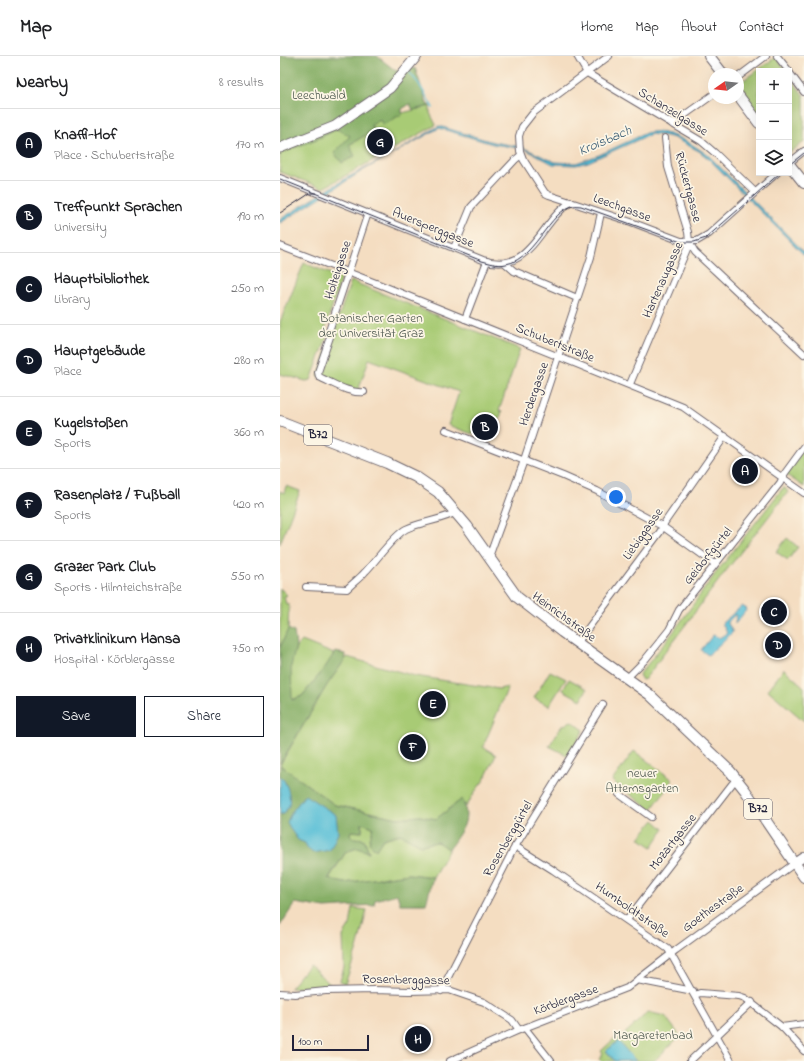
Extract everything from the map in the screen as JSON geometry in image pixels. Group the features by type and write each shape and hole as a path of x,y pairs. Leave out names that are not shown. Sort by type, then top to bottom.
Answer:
{"main road":[{"path":"280,148 335,126 390,88 417,56"},
{"path":"710,56 719,68"},
{"path":"744,103 756,119"},
{"path":"792,167 804,184"},
{"name":"Heinrichstraße","path":"280,421 350,447 404,471 438,492 456,512 517,597 577,643 649,694 695,736 737,779 804,877"}],"street":[{"path":"454,248 471,207 510,166 520,150 519,136 522,128 533,112 609,56"},
{"path":"744,72 766,56"},
{"path":"778,56 787,68"},
{"name":"Schanzelgasse","path":"577,57 587,73 701,141 715,152 751,196"},
{"path":"792,75 804,92"},
{"path":"672,124 708,98"},
{"name":"Rückertgasse","path":"665,138 668,167 688,232 689,242"},
{"name":"Leechgasse","path":"520,150 545,193 631,222 681,241 689,242"},
{"path":"792,161 804,151"},
{"name":"Hartenaugasse","path":"630,384 689,242 699,240 706,236 774,176"},
{"name":"Auersperggasse","path":"280,178 487,261 505,263 514,271 577,298"},
{"path":"505,263 516,260 525,253 563,208 571,202"},
{"name":"Holteigasse","path":"364,392 359,393 349,390 319,377 318,372 331,334 329,331 368,213"},
{"name":"Herdergasse","path":"489,556 523,461 592,254 601,213"},
{"path":"689,242 695,252 804,354"},
{"name":"Schubertstraße","path":"280,246 558,357 630,384 683,407 804,493"},
{"path":"465,319 487,261"},
{"path":"446,430 597,491 662,526 715,564"},
{"name":"Liebiggasse","path":"577,643 660,532 662,526 725,436"},
{"name":"Geidorfgürtel","path":"627,678 644,661 669,630 678,610 783,478 788,468 804,447"},
{"path":"306,587 347,589 405,530 449,516 456,512"},
{"name":"Rosenberggürtel","path":"441,990 515,846 603,704"},
{"name":"Mozartgasse","path":"627,920 737,779"},
{"path":"619,794 651,817"},
{"name":"Humboldtstraße","path":"515,846 553,870 668,949 672,953 731,1061"},
{"name":"Goethestraße","path":"637,980 804,857"},
{"path":"637,980 694,993 739,996 752,1002 782,1027 804,1051"},
{"name":"Körblergasse","path":"450,1061 522,1029 617,993 627,988 637,980"},
{"name":"Rosenberggasse","path":"280,993 295,994 326,991 374,990 449,990 484,1002 512,1020 551,1061"},
{"path":"690,1061 752,1002"},
{"path":"782,1027 804,1024"}],"green space":[{"name":"Leechwald","path":"280,56 377,56 396,71 415,68 427,104 430,106 413,110 410,104 402,109 402,114 383,125 380,120 371,125 374,130 349,145 355,156 342,163 334,153 350,136 337,129 319,138 280,153"},
{"path":"776,57 784,68 761,68"},
{"path":"756,71 756,112 744,95 744,80"},
{"path":"792,79 804,96 804,142 792,151"},
{"path":"430,106 430,113 436,125 323,188 280,172 280,153 319,138 337,129 350,136 335,153 374,130 371,125 380,120 383,125 402,113"},
{"path":"304,263 341,278 325,330 328,335 311,380 306,381 280,374 280,322"},
{"name":"Botanischer Garten der Universität Graz","path":"351,281 520,349 499,411 502,412 497,426 478,419 472,434 448,425 459,392 369,359 358,391 318,376"},
{"path":"804,447 804,487 785,473"},
{"path":"286,486 300,491 280,544 280,491 284,493"},
{"path":"783,488 785,488 788,492 722,576 645,679 642,680 639,675 674,631 715,574"},
{"path":"787,538 798,547 788,560 776,552"},
{"path":"280,588 287,595 284,597 286,604 289,603 288,630 280,648"},
{"path":"288,629 294,632 296,646 291,666 292,700 302,696 324,669 335,652 345,654 344,661 327,685 280,764 280,648"},
{"path":"302,641 334,654 325,668 302,696 291,700 290,669 294,653"},
{"path":"347,657 415,676 499,689 508,687 483,747 496,755 484,780 466,807 462,799 436,819 420,816 398,818 335,805 280,765 327,685"},
{"path":"784,669 804,687 804,721 768,690"},
{"path":"550,671 566,679 549,706 534,698"},
{"path":"569,679 587,689 581,700 563,690"},
{"path":"571,721 584,730 568,756 549,746 561,727"},
{"name":"neuer Attemsgarten","path":"634,751 673,780 651,810 612,781"},
{"path":"280,765 335,805 398,818 420,816 436,819 462,799 466,814 464,826 449,849 437,842 421,845 400,834 383,839 376,850 369,843 373,827 362,823 362,832 351,831 350,834 352,838 364,839 369,852 357,848 346,852 328,879 344,883 409,874 433,877 426,904 400,904 397,894 375,900 374,905 325,908 295,903 280,926 280,814 284,814 289,805 289,801 286,785 280,776"},
{"name":"neuer Attemsgarten","path":"654,820 664,829 652,847 639,838"},
{"path":"362,823 373,827 376,849 383,839 401,834 421,845 437,842 449,849 433,877 409,874 344,883 328,880 346,852 357,848 369,852 364,839 352,838 350,834 351,831 362,832"},
{"path":"353,908 367,910 357,949 345,984 340,981 344,967 343,936 350,925"},
{"path":"309,965 332,986 290,988"},
{"name":"Margaretenbad","path":"648,1012 665,1016 680,1036 654,1061 601,1061 599,1059 603,1054 601,1051 616,1037 619,1039"}],"water":[{"name":"Kroisbach","path":"439,126 493,142 522,147 555,162 576,163 599,155 646,133 654,132 671,135 696,147 710,157 804,252 804,255 709,159 699,151 667,136 651,134 588,162 576,165 553,164 525,149 493,144 439,128 400,150"},
{"path":"394,153 362,171 280,223 280,220 284,217 347,178"},
{"path":"742,606 747,609 735,624 736,614 727,622 733,632 708,655 701,650 713,635 719,638 727,633 722,623"},
{"path":"280,776 288,789 289,798 289,805 284,814 280,814"},
{"path":"305,795 336,815 338,833 330,850 313,853 308,849 305,843 298,840 287,822 291,813"},
{"path":"618,1041 636,1061 615,1061 606,1051"}],"waterway":[{"path":"410,73 419,84 433,108"}],"tram line":[{"path":"792,163 804,153"},
{"path":"280,179 482,261 500,265 517,260 527,252 553,220 562,212 571,207 581,206 681,242 694,242 706,238 777,176"},
{"path":"280,213 310,193 316,193"}],"place":[{"name":"Grazer Park Club","path":"380,142"},
{"name":"Treffpunkt Sprachen","path":"485,427"},
{"name":"Knaffl-Hof","path":"745,471"},
{"name":"Hauptbibliothek","path":"774,612"},
{"name":"Hauptgebäude","path":"778,645"},
{"name":"Kugelstoßen","path":"433,704"},
{"name":"Rasenplatz / Fußball","path":"413,747"},
{"name":"Privatklinikum Hansa","path":"418,1039"}]}
